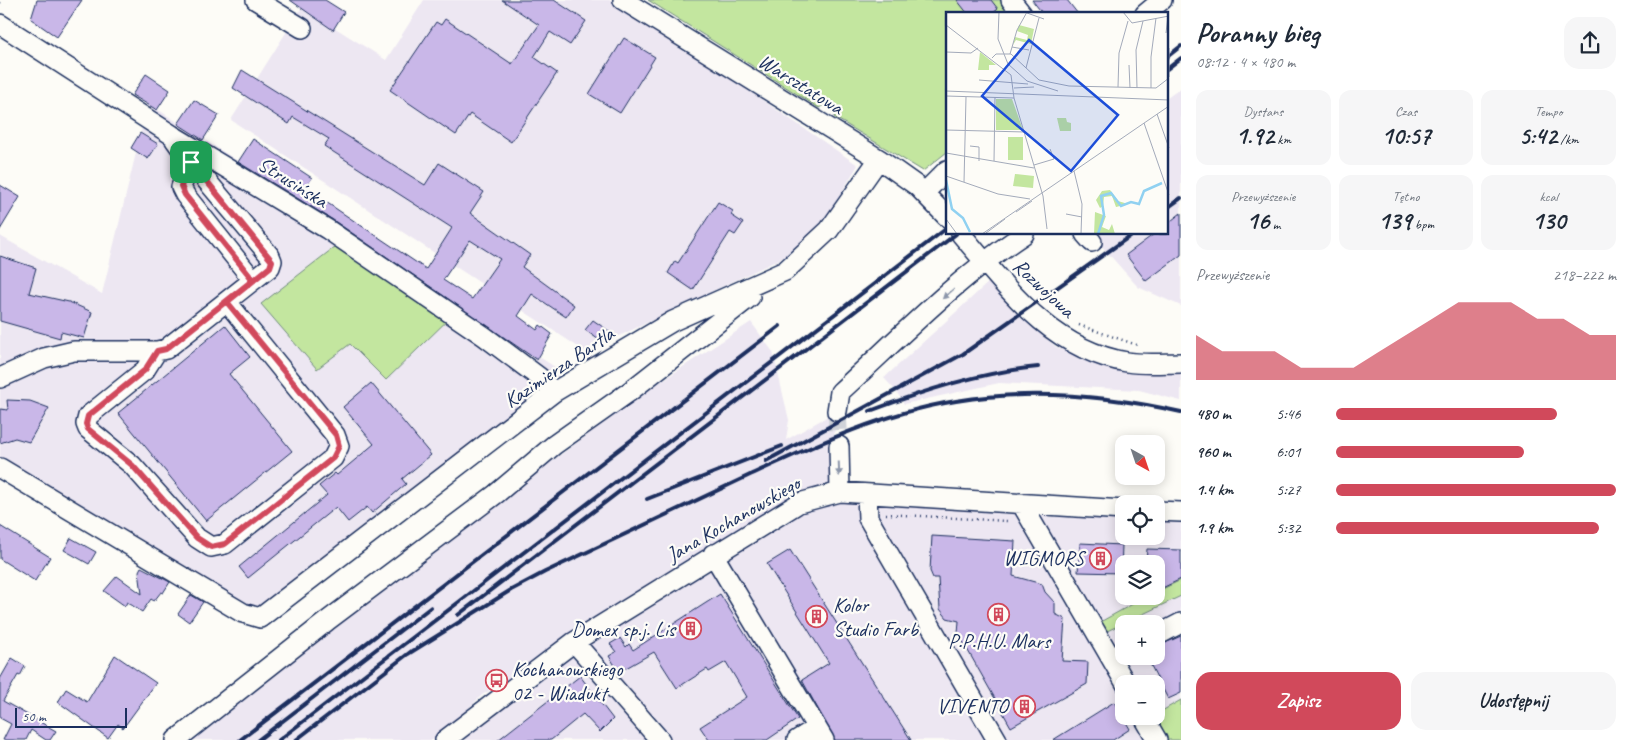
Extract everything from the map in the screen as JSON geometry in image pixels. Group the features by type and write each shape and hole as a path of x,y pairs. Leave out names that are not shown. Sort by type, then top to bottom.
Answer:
{"street":[{"path":"256,0 302,28"},
{"name":"Warsztatowa","path":"623,0 673,29 879,159 924,193 946,217"},
{"path":"1011,0 1020,12"},
{"path":"1147,12 1162,0"},
{"name":"Strusińska","path":"0,24 172,135 327,229 484,336 539,377 554,392"},
{"path":"0,378 44,358 74,351 157,351 166,349 270,267 272,261 270,256 191,162 172,135"},
{"name":"Kazimierza Bartla","path":"0,468 243,613 260,618 554,392 673,321 785,271 829,230 879,159"},
{"path":"191,162 181,186 185,195 253,280"},
{"path":"924,193 946,171"},
{"path":"836,411 840,392 985,263 1023,235"},
{"name":"Rozwojowa","path":"967,240 985,263 1034,316 1066,339 1091,352 1129,363 1181,363"},
{"path":"176,740 327,621 496,494 554,445 629,392 721,318 785,271"},
{"path":"157,351 145,370 88,416 86,424 88,429 132,465 197,538 211,547 225,544 333,458 339,446 336,435 227,302"},
{"path":"839,446 840,492"},
{"name":"Jana Kochanowskiego","path":"445,740 574,642 713,554 799,503 840,492 868,503 1021,503 1115,509"},
{"path":"868,503 868,518 997,740"},
{"path":"1021,503 1115,651"},
{"path":"1165,512 1181,512"},
{"path":"713,554 820,734 797,740"},
{"path":"1165,631 1181,623"},
{"path":"574,642 660,740"},
{"path":"1148,725 1156,740"}],"path":[{"path":"1086,328 1135,345 1144,346"},
{"path":"868,503 988,521 1032,521"}],"shaded area":[{"path":"424,0 615,0 858,165 830,212 801,249 586,352 231,120 302,7 386,60"},
{"path":"1181,88 1181,306 1138,287 1092,235 1168,235 1168,97"},
{"path":"148,103 561,371 556,379 546,385 503,426 256,610 0,474 0,236 102,294"},
{"path":"991,280 1026,321 1056,347 1117,370 1181,373 1181,401 1139,390 999,383 904,404 896,391 884,378"},
{"path":"751,322 773,352 789,420 786,440 837,411 834,436 835,489 482,695 437,740 189,740 498,501 654,386"},
{"path":"843,501 1039,516 1115,519 1115,545 1165,545 1165,520 1181,521 1181,735 1170,740 667,740 582,645 801,510"},
{"path":"575,650 652,740 457,740"}],"green space":[{"path":"648,0 1001,0 1010,12 946,12 946,153 923,171 834,117 837,110 827,103 819,108"},
{"path":"349,236 458,310 386,380 350,344 317,369 261,304"},
{"path":"1181,580 1181,596 1165,604 1165,588"},
{"path":"1131,605 1162,605 1141,615 1115,615 1115,627 1105,632 1093,626"},
{"path":"1181,700 1181,740 1157,740 1154,725 1165,725 1165,709"}],"building":[{"path":"37,0 82,0 57,37 31,19"},
{"path":"290,0 325,0 344,12 333,30"},
{"path":"502,0 554,0 586,21 570,45 550,32 534,57 557,73 511,142 470,114 456,135 390,90 436,22 441,25 445,19 512,64 539,25"},
{"path":"957,0 991,0 998,9 994,12 966,12"},
{"path":"1032,0 1067,0 1076,12 1041,12"},
{"path":"624,38 655,57 620,113 589,94"},
{"path":"242,70 425,185 439,163 484,192 470,213 530,255 522,267 574,305 566,317 532,294 518,316 537,330 540,325 552,334 537,360 333,220 238,162 253,139 312,178 305,188 426,269 452,228 324,146 329,139 293,117 289,124 233,88","holes":["470,240 500,259 472,299 443,280"]},
{"path":"146,74 170,90 157,110 132,95"},
{"path":"194,100 219,115 203,140 178,124"},
{"path":"140,133 158,144 148,159 131,148"},
{"path":"0,185 20,197 0,230"},
{"path":"718,202 733,211 731,215 743,223 735,235 730,232 693,290 668,273 675,261 678,263"},
{"path":"1181,213 1181,255 1146,281 1126,255 1153,235 1168,235 1168,223"},
{"path":"0,256 36,268 29,293 69,302 92,312 84,338 61,332 60,338 0,321"},
{"path":"593,320 613,334 602,342 585,330"},
{"path":"225,325 250,357 229,374 292,451 206,521 118,413"},
{"path":"371,383 431,455 402,479 406,484 372,513 367,507 348,522 336,507 248,578 239,567 327,495 319,486 335,473 337,475 374,444 343,407"},
{"path":"7,400 30,401 49,408 29,442 15,438 0,443 0,409 8,410"},
{"path":"0,526 50,557 35,581 0,559"},
{"path":"932,536 1015,541 1013,576 1042,584 1045,592 1055,603 1055,614 1065,619 1062,661 1088,662 1087,684 1011,727 958,633 959,621 947,618 940,609 938,578 933,578 930,571"},
{"path":"71,538 96,552 89,564 64,550"},
{"name":"WIGMORS","path":"1080,543 1122,545 1122,555 1115,555 1115,573 1078,572"},
{"path":"1147,549 1181,550 1181,579 1165,587 1165,555 1147,555"},
{"name":"Kolor Studio Farb","path":"790,550 911,740 835,740 802,680 829,663 767,564"},
{"path":"141,567 170,582 163,593 161,592 154,601 151,599 142,612 127,602 125,606 104,591 117,576 142,594 139,571"},
{"path":"720,594 798,719 767,740 709,740 700,727 747,697 726,662 709,672 707,669 677,688 654,652 619,672 609,656 616,652 610,644 620,638 626,647 629,644 633,650"},
{"path":"191,595 203,602 189,622 178,614"},
{"path":"1181,636 1181,693 1168,699 1165,693 1165,675 1156,675 1151,665 1165,665 1165,643"},
{"path":"115,655 156,683 123,728 118,724 108,738 58,702 66,689 87,702"},
{"path":"12,658 25,666 3,701 56,731 50,740 46,740 31,730 26,740 3,740 11,724 0,718 0,679"},
{"path":"580,676 613,719 600,732 583,714 551,740 498,740"},
{"path":"1114,702 1115,725 1128,725 1130,729 1113,740 1053,740"}],"tunnel":[{"path":"837,411 839,446"}],"railway":[{"path":"1168,56 1181,46"},
{"path":"1168,68 1181,58"},
{"path":"1168,207 1181,198"},
{"path":"279,740 946,229"},
{"path":"458,615 955,235"},
{"path":"766,461 963,354 1132,235"},
{"path":"240,740 780,326"},
{"path":"870,411 952,383 995,373 1038,367"},
{"path":"408,654 511,590 545,572 800,452 902,413 956,401 1012,395 1097,398 1125,401 1181,412"},
{"path":"647,499 782,446"},
{"path":"258,740 431,607"},
{"path":"296,740 413,650"}],"place":[{"name":"WIGMORS","path":"1100,558"},
{"name":"P.P.H.U. Mars","path":"999,614"},
{"name":"Kolor Studio Farb","path":"817,617"},
{"name":"Domex sp.j. Lis","path":"691,629"},
{"name":"Kochanowskiego 02 - Wiadukt","path":"496,681"},
{"name":"VIVENTO","path":"1024,706"}],"route":[{"path":"191,162 270,256 272,261 270,267 227,302 336,435 339,446 333,458 225,544 211,547 197,538 132,465 88,429 86,424 88,416 145,370 157,351 166,349 253,280 185,195 181,186 191,162"}]}
